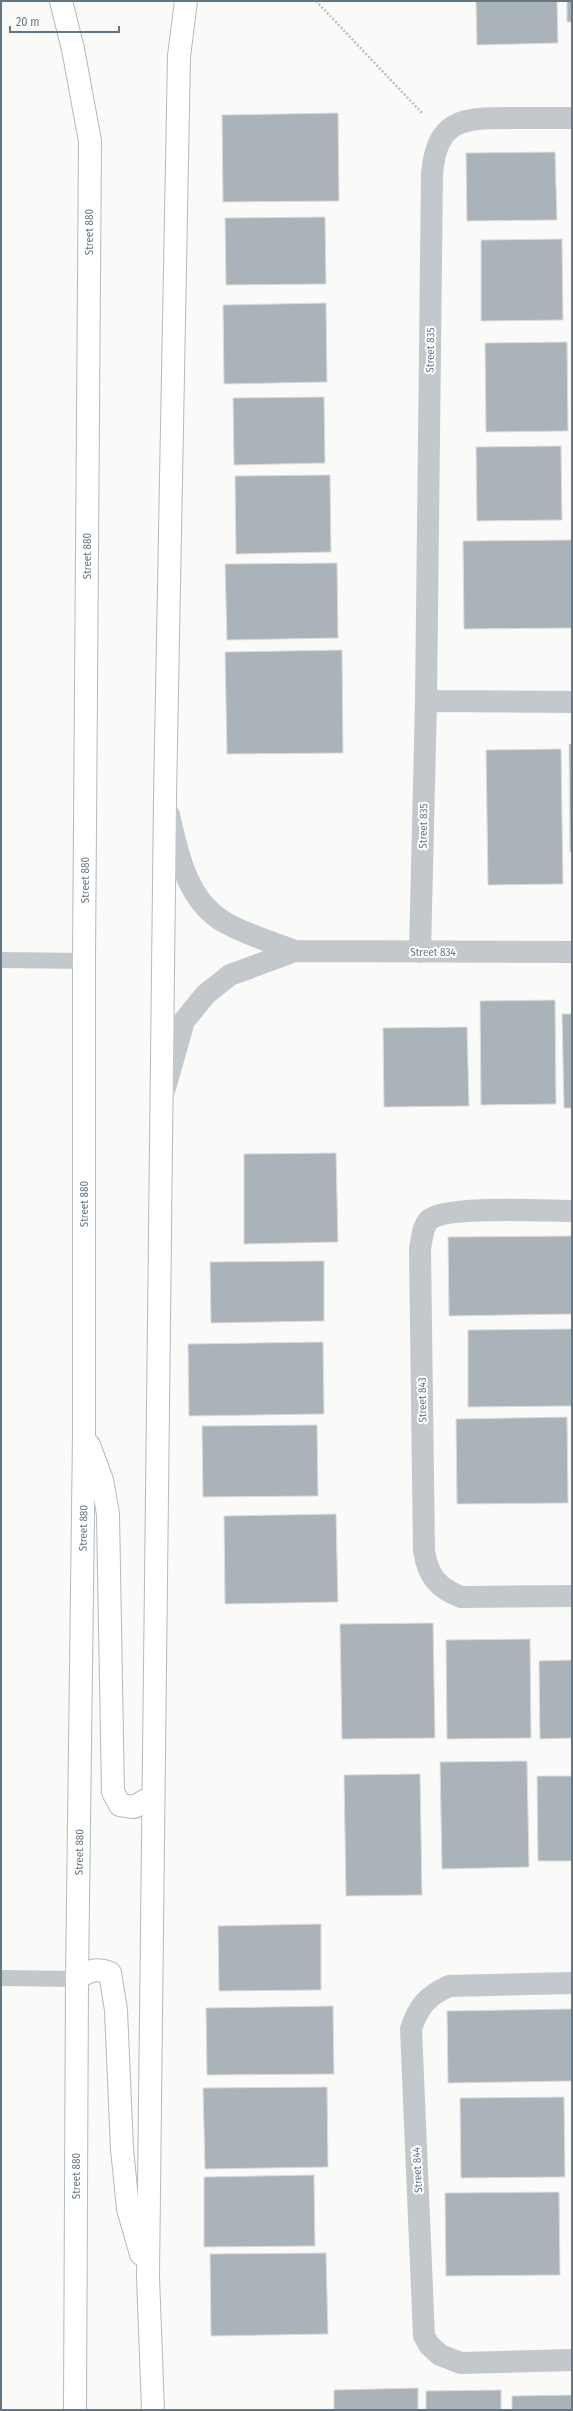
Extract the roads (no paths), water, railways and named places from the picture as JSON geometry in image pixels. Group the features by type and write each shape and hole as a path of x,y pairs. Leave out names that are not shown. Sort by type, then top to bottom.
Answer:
{"street":[{"name":"Street 880","path":"61,1 74,50 90,141 84,962 84,1435 77,1979 75,2410"},
{"path":"153,2410 148,2277 165,798 179,56 186,1"},
{"name":"Street 835","path":"420,952 426,701 432,174 434,152 443,136 457,124 476,118 572,118"},
{"path":"426,701 572,702"},
{"name":"Street 834","path":"165,798 180,866 200,901 225,923 295,951"},
{"name":"Street 834","path":"162,1099 184,1021 206,994 230,975 295,951 572,952"},
{"name":"Street 843","path":"572,1211 461,1211 440,1215 429,1220 423,1231 420,1249 424,1552 427,1568 435,1582 445,1590 461,1598 572,1596"},
{"path":"84,1435 102,1480 108,1514 113,1792 120,1805 134,1807 153,1796"},
{"path":"77,1979 88,1970 98,1969 110,1973 113,1984 116,2010 122,2149 128,2209 148,2277"},
{"name":"Street 844","path":"572,1983 448,1986 437,1992 416,2011 411,2029 424,2336 429,2345 440,2355 461,2363 572,2360"}],"lane":[{"path":"1,960 84,962"},
{"path":"1,1978 77,1979"}]}
